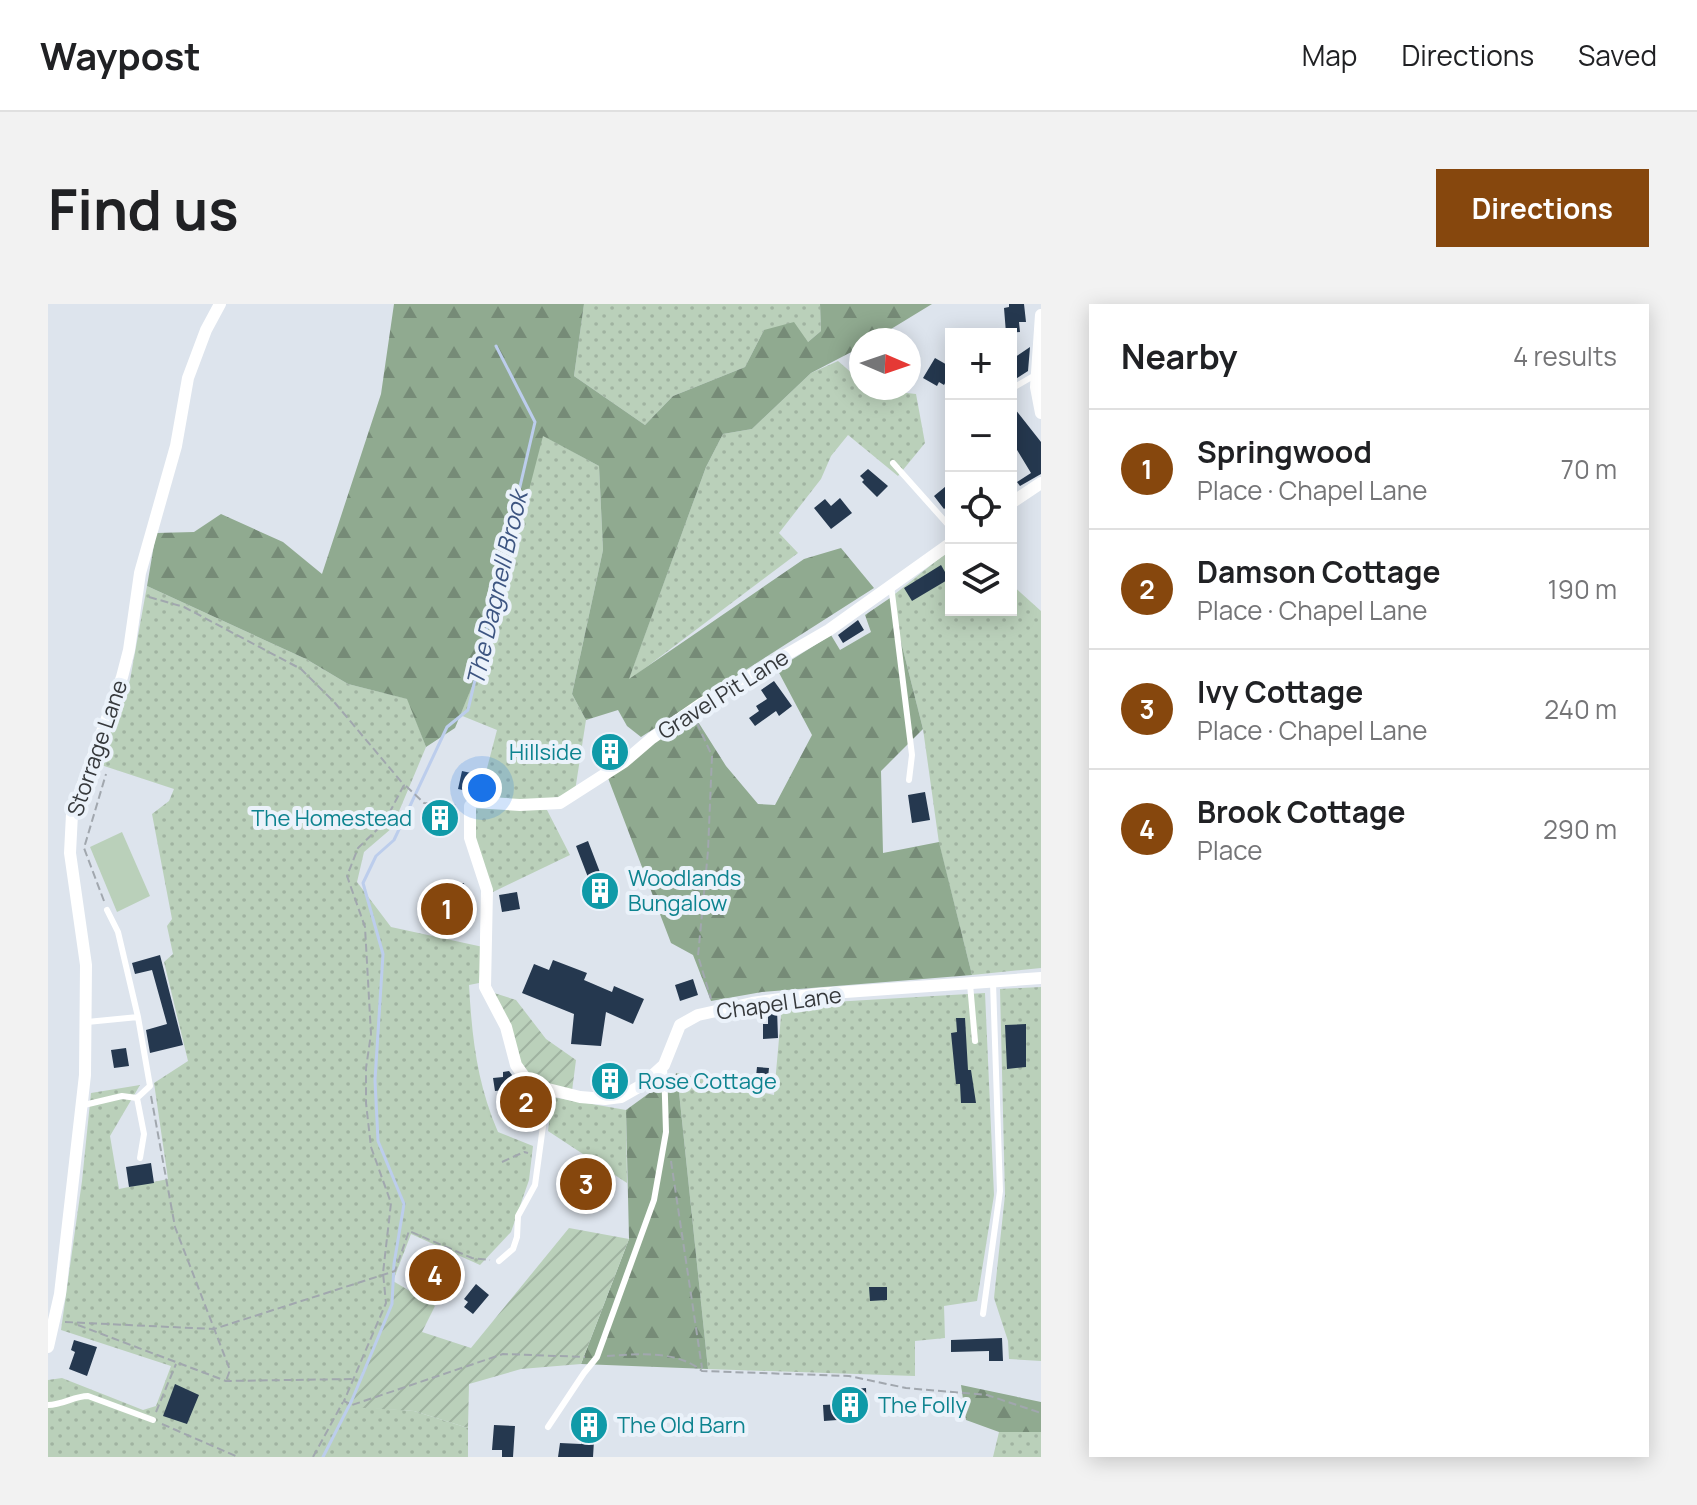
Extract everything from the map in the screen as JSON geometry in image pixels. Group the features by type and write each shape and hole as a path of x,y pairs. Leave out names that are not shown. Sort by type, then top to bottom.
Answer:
{"street":[{"name":"Storrage Lane","path":"48,1347 56,1321 84,1105 86,965 73,880 69,833 72,814 122,677 150,531 176,446 188,378 206,330 220,304"},
{"path":"1041,315 1036,387 1041,413"},
{"path":"1017,499 1041,483"},
{"name":"Gravel Pit Lane","path":"476,804 560,803 624,762 691,711 829,630 950,544"},
{"path":"476,804 470,838 487,890 485,987 506,1027 516,1065 526,1079 548,1089 580,1097 612,1099 642,1085 664,1065"},
{"name":"Chapel Lane","path":"664,1065 680,1025 698,1015 715,1011 817,994 1041,978"}],"lane":[{"path":"1017,386 1037,374"},
{"path":"893,463 945,521"},
{"path":"891,585 912,755 909,780"},
{"path":"107,910 118,932 150,1086 137,1098"},
{"path":"983,1314 1000,1191 993,982"},
{"path":"970,984 975,1041"},
{"path":"87,1022 138,1017"},
{"path":"548,1427 597,1357 654,1200 666,1132 664,1065"},
{"path":"499,1261 513,1249 518,1216 535,1185 548,1089"},
{"path":"84,1105 122,1096 137,1098"},
{"path":"137,1098 144,1134 140,1158"},
{"path":"48,1405 88,1396 153,1420"}],"path":[{"path":"137,594 184,607 301,669 335,703 404,785 424,803 476,804"},
{"path":"691,711 712,756 708,851 698,956 715,1011"},
{"path":"106,774 84,848 107,910"},
{"path":"313,1457 344,1401 386,1303 385,1273 391,1203 371,1147 366,1103 366,1068 371,1034 365,927 347,876 358,848 384,823 404,785"},
{"path":"150,1086 175,1227 230,1370 226,1381"},
{"path":"502,1162 524,1152 538,1154"},
{"path":"671,1162 702,1371"},
{"path":"56,1321 214,1329 395,1271 409,1231 472,1258 499,1261"},
{"path":"75,1324 226,1381 354,1379"},
{"path":"344,1401 352,1405 503,1354 597,1357 643,1353 688,1360 702,1371 849,1376 906,1388 987,1395 1041,1413"},
{"path":"176,1364 153,1420 238,1457"}],"green space":[{"path":"394,304 584,304 574,376 645,425 673,396 745,367 764,330 794,322 808,342 821,331 820,304 932,304 893,328 849,328 849,353 811,373 752,429 723,434 706,467 629,679 804,559 841,548 874,588 641,737 627,726 618,710 586,720 572,694 603,550 599,466 543,436 489,645 455,728 426,747 407,699 348,684 306,659 147,586 156,533 194,532 221,514 283,542 322,574 381,394"},
{"path":"584,304 820,304 821,331 808,342 764,330 745,367 673,396 645,425 574,376"},
{"path":"838,361 849,371 849,400 917,400 925,443 898,476 848,435 831,456 821,479 779,533 798,553 628,681 706,467 723,434 752,429 811,373"},
{"path":"542,435 599,466 603,550 572,694 586,720 575,791 540,800 516,800 480,795 497,730 460,715 489,645"},
{"path":"945,554 945,616 1017,616 1017,589 1041,611 1041,968 972,975 939,843 923,729 890,598"},
{"path":"147,586 306,659 348,684 408,699 426,747 392,828 364,852 357,882 391,927 483,947 479,983 469,985 480,1078 498,1132 533,1146 529,1180 511,1232 480,1265 411,1234 393,1281 392,1304 349,1406 414,1411 468,1428 468,1457 48,1457 48,1380 62,1378 143,1410 156,1406 171,1366 61,1330 91,1093 140,1085 110,1136 119,1189 168,1179 154,1083 188,1061 164,962 173,954 167,926 172,919 152,814 169,801 174,789 98,764 130,680"},
{"path":"890,598 923,729 881,771 883,853 939,842 972,975 762,992 711,1001 693,955 671,943 608,778 663,735 695,717 726,766 758,804 775,805 812,735 777,669 831,635 840,650 871,632 865,615"},
{"path":"476,806 547,810 570,855 493,892 476,839"},
{"path":"122,832 150,896 117,912 90,847"},
{"path":"1041,987 1041,1361 1009,1359 1008,1341 994,1298 1005,1195 1000,989"},
{"path":"491,992 516,1000 546,1039 576,1060 572,1091 544,1085 523,1069"},
{"path":"985,993 994,1195 977,1301 944,1306 945,1338 915,1341 915,1376 708,1369 677,1073 774,1095 782,1005"},
{"path":"677,1073 708,1369 581,1364 629,1239 626,1110"},
{"path":"552,1097 626,1110 627,1183 548,1131"},
{"path":"569,1228 629,1239 581,1364 521,1369 469,1384 468,1428 414,1411 348,1407 392,1304 393,1281 435,1306 422,1332 471,1348"},
{"path":"961,1385 1041,1402 1041,1432 999,1432 966,1420"},
{"path":"999,1432 1041,1432 1041,1457 993,1457"}],"building":[{"path":"1009,304 1024,304 1026,322 1019,322 1020,332 1017,332 1017,328 1006,328 1004,308"},
{"path":"1030,347 1028,371 1017,378 1017,356"},
{"path":"935,358 945,364 944,385 939,382 937,386 923,378"},
{"path":"1017,412 1041,442 1041,474 1020,486 1017,482 1031,473 1017,450"},
{"path":"868,469 888,486 877,497 860,476"},
{"path":"945,487 944,509 934,496"},
{"path":"840,498 852,513 831,529 814,508 825,499 831,506"},
{"path":"941,565 945,572 945,581 912,601 904,588"},
{"path":"858,620 864,630 843,643 838,635"},
{"path":"774,681 792,706 779,716 776,711 755,726 749,718 759,711 756,706 767,699 761,690"},
{"name":"Hillside","path":"613,733 621,737 611,760 599,767"},
{"path":"462,771 480,775 477,787 469,785 467,791 458,789"},
{"path":"925,792 930,820 912,823 908,795"},
{"name":"The Homestead","path":"442,804 451,804 450,832 433,831 434,818 425,814 428,807 442,808"},
{"path":"588,841 611,901 599,906 576,846"},
{"path":"464,883 465,893 453,895 456,924 441,925 437,886"},
{"path":"517,892 520,909 502,912 499,895"},
{"path":"160,955 183,1045 150,1053 146,1030 167,1024 152,970 135,974 132,963"},
{"path":"553,960 587,973 584,980 612,992 614,986 644,999 633,1024 606,1012 601,1046 571,1044 574,1014 522,993 534,964 549,970"},
{"path":"693,979 698,995 680,1001 675,985"},
{"path":"777,1009 778,1038 763,1039 763,1024 768,1024 768,1010"},
{"path":"956,1018 965,1018 968,1070 971,1070 976,1103 961,1103 960,1084 956,1084 951,1033 957,1032"},
{"path":"1026,1024 1026,1067 1007,1069 1005,1025"},
{"path":"126,1048 129,1066 114,1068 111,1050"},
{"path":"757,1067 769,1068 767,1087 755,1086"},
{"path":"509,1071 515,1079 516,1089 495,1091 493,1078 503,1077 503,1072"},
{"name":"Rose Cottage","path":"617,1071 618,1088 604,1090 603,1072"},
{"path":"538,1094 539,1109 514,1110 513,1095"},
{"path":"151,1163 154,1183 129,1187 126,1167"},
{"path":"588,1171 600,1182 584,1198 572,1187"},
{"path":"441,1258 450,1263 441,1279 447,1282 442,1290 424,1279 430,1270 433,1272"},
{"path":"476,1284 489,1295 473,1314 464,1307 468,1302 464,1299"},
{"path":"869,1287 887,1287 887,1300 870,1301"},
{"path":"1002,1338 1003,1361 989,1361 989,1351 951,1352 951,1340"},
{"path":"74,1340 97,1347 87,1376 69,1369 75,1352 71,1350"},
{"path":"175,1384 199,1395 187,1424 163,1416"},
{"name":"The Folly","path":"866,1388 867,1413 851,1414 851,1419 824,1421 823,1405 842,1404 841,1390"},
{"name":"The Old Barn","path":"584,1407 596,1408 593,1457 558,1457 560,1443 581,1444"},
{"path":"494,1425 515,1426 513,1457 502,1457 502,1450 492,1450"}],"waterway":[{"name":"The Dagnell Brook","path":"323,1457 352,1400 392,1304 394,1264 404,1204 378,1141 375,1080 383,954 363,883 376,856 394,840 447,727 468,710 535,422 496,346"}],"place":[{"name":"Hillside","path":"610,752"},
{"name":"The Homestead","path":"440,818"},
{"name":"Woodlands Bungalow","path":"600,891"},
{"name":"Springwood","path":"447,909"},
{"name":"Rose Cottage","path":"610,1081"},
{"name":"Damson Cottage","path":"526,1102"},
{"name":"Ivy Cottage","path":"586,1184"},
{"name":"Brook Cottage","path":"435,1275"},
{"name":"The Folly","path":"850,1405"},
{"name":"The Old Barn","path":"589,1425"}]}
